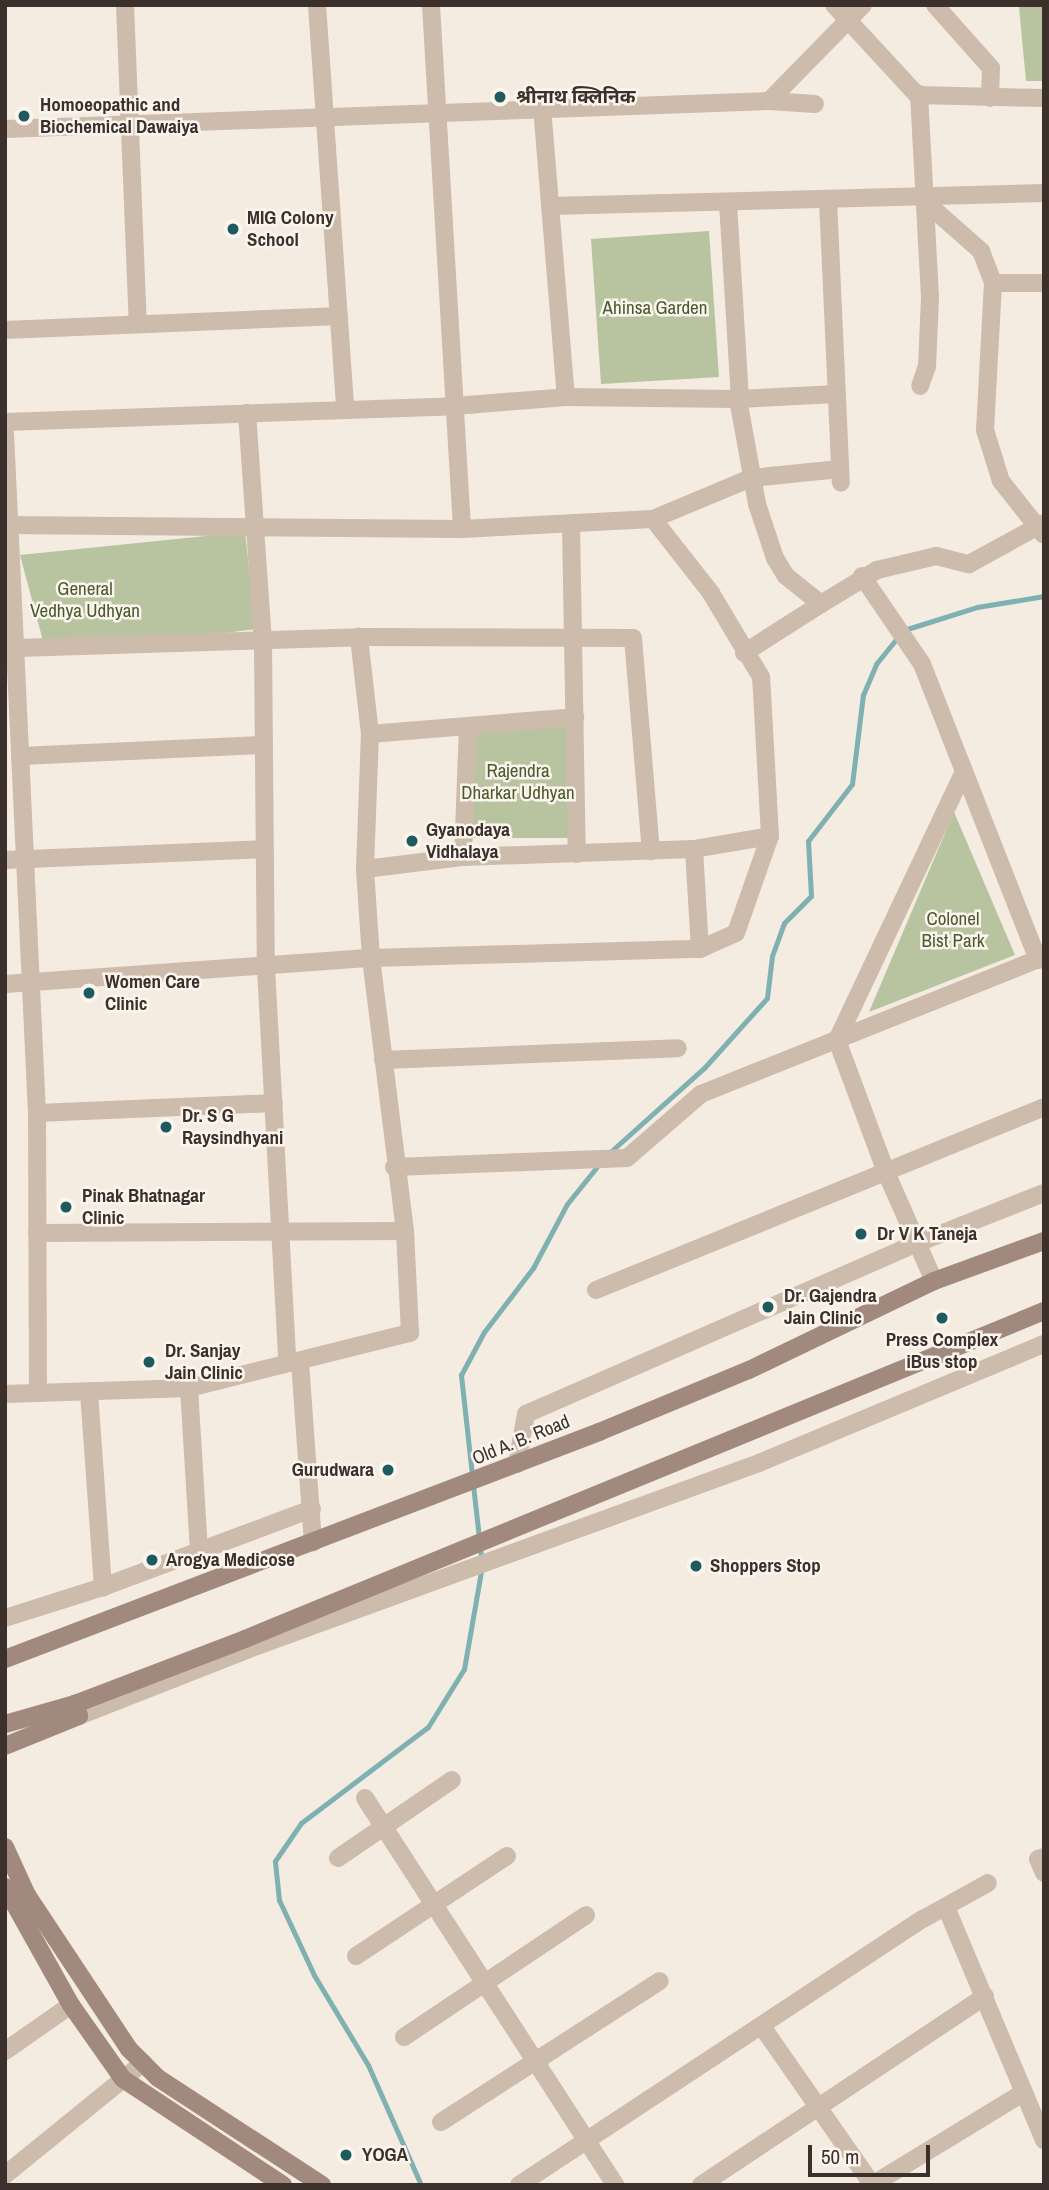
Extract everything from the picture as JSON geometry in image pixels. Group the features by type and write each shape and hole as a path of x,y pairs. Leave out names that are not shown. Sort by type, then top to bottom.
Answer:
{"main road":[{"name":"Old A. B. Road","path":"5,1659 421,1503 750,1370 934,1280 1044,1241"},
{"path":"5,1746 77,1710 445,1555 1044,1311"},
{"path":"5,1724 77,1710"},
{"path":"5,1847 16,1902 71,2005 123,2079 283,2185"},
{"path":"5,1887 129,2049 143,2063 177,2091 322,2185"}],"street":[{"path":"125,5 138,322"},
{"path":"317,5 327,118 345,409"},
{"path":"431,5 462,529"},
{"path":"834,5 919,94 1044,98"},
{"path":"769,101 863,5"},
{"path":"935,5 991,68 990,98"},
{"path":"919,94 922,199 930,298 927,366 920,386"},
{"path":"5,129 130,122 439,116 542,107 769,101 816,104"},
{"path":"542,107 566,397"},
{"path":"551,206 922,199 1044,193"},
{"path":"744,653 862,576 936,556 969,564 1041,528 1001,481 985,430 993,283 981,251 922,199"},
{"path":"9,525 255,530 462,529 571,524 653,519 751,478 840,476 828,200"},
{"path":"728,203 739,398 751,478 775,558 786,576 821,604"},
{"path":"993,283 1044,283"},
{"path":"5,330 138,322 339,316"},
{"path":"5,422 455,406 566,397 739,398 836,394"},
{"path":"247,413 263,643 266,968 282,1234 312,1509 313,1543"},
{"path":"5,433 18,648 20,756 37,1113 38,1393"},
{"path":"5,984 266,968 371,958 700,948 736,933 770,836 761,677 710,593 653,519"},
{"path":"571,524 577,854"},
{"path":"394,1167 627,1158 701,1094 1041,958 922,664 862,576"},
{"path":"18,648 263,643 359,637 571,635 633,638 651,851"},
{"path":"5,1394 190,1388 410,1333 405,1231 394,1167 371,958 365,869 370,734 359,637"},
{"path":"370,734 468,729 575,717"},
{"path":"463,858 468,729"},
{"path":"20,756 264,745"},
{"path":"934,1280 915,1244 837,1040 964,771"},
{"path":"365,869 463,858 694,849 770,836"},
{"path":"5,860 263,849"},
{"path":"694,849 700,948"},
{"path":"383,1060 678,1048"},
{"path":"37,1113 274,1103"},
{"path":"596,1290 1044,1107"},
{"path":"517,1464 526,1414 915,1244 1044,1193"},
{"path":"37,1233 282,1234 405,1231"},
{"path":"77,1710 759,1463 1044,1344"},
{"path":"190,1388 199,1550"},
{"path":"89,1392 103,1587"},
{"path":"5,1618 103,1587 312,1509"},
{"path":"338,1858 386,1828 452,1780"},
{"path":"365,1798 534,2064 615,2185"},
{"path":"356,1956 507,1856"},
{"path":"1044,1857 1038,1859 1044,1873"},
{"path":"519,2185 946,1907 988,1883"},
{"path":"946,1907 1044,2140"},
{"path":"404,2037 586,1915"},
{"path":"441,2122 660,1981"},
{"path":"701,2185 819,2109 985,1996"},
{"path":"5,2051 71,2005"},
{"path":"763,2028 872,2185 1023,2093"},
{"path":"5,2175 143,2063"}],"green space":[{"path":"1044,5 1044,81 1026,81 1019,7"},
{"name":"Ahinsa Garden","path":"709,231 719,377 601,384 591,239"},
{"name":"General Vedhya Udhyan","path":"245,532 256,629 47,656 20,555"},
{"name":"Rajendra Dharkar Udhyan","path":"467,726 569,727 569,838 467,838"},
{"name":"Colonel Bist Park","path":"954,812 1015,955 869,1012"}],"waterway":[{"path":"904,630 977,607 1044,596"},
{"path":"608,1154 704,1068 767,998 772,956 784,923 811,896 808,841 852,784 863,695 876,664 898,637"},
{"path":"472,1475 461,1375 484,1332 533,1268 567,1204 599,1164"},
{"path":"473,1485 479,1538"},
{"path":"421,2185 368,2065 314,1975 279,1900 275,1861 301,1823 428,1727 464,1669 482,1566 480,1548"}],"place":[{"name":"श्रीनाथ क्लिनिक","path":"500,97"},
{"name":"Homoeopathic and Biochemical Dawaiya","path":"24,116"},
{"name":"MIG Colony School","path":"233,229"},
{"name":"Gyanodaya Vidhalaya","path":"412,841"},
{"name":"Women Care Clinic","path":"89,993"},
{"name":"Dr. S G Raysindhyani","path":"166,1127"},
{"name":"Pinak Bhatnagar Clinic","path":"66,1207"},
{"name":"Dr V K Taneja","path":"861,1234"},
{"name":"Dr. Gajendra Jain Clinic","path":"768,1307"},
{"name":"Press Complex iBus stop","path":"942,1318"},
{"name":"Dr. Sanjay Jain Clinic","path":"149,1362"},
{"name":"Gurudwara","path":"388,1470"},
{"name":"Arogya Medicose","path":"152,1560"},
{"name":"Shoppers Stop","path":"696,1566"},
{"name":"YOGA","path":"346,2155"}]}
